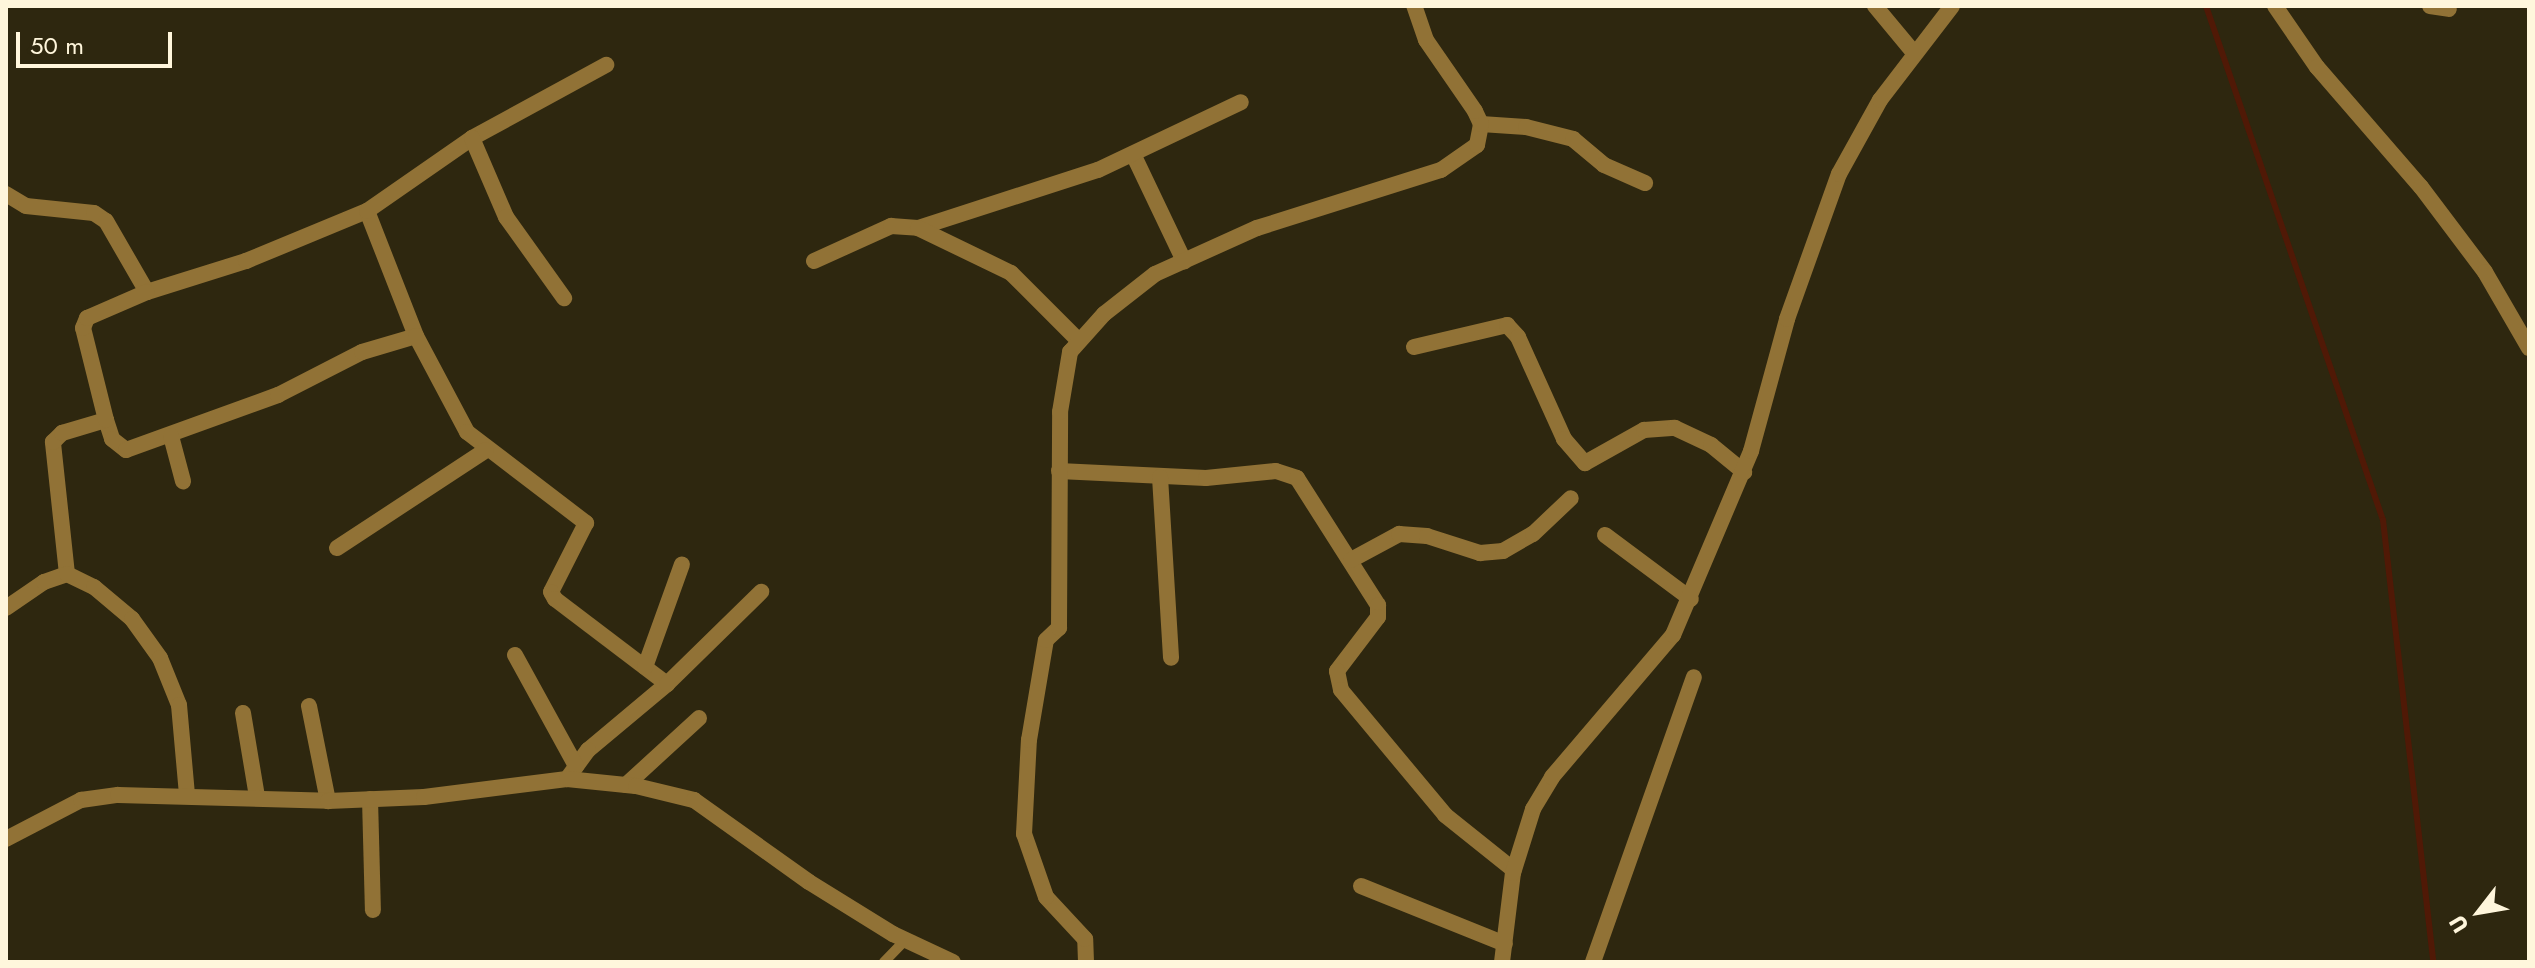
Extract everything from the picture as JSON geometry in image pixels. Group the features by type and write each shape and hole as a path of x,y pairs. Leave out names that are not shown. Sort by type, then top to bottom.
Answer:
{"street":[{"path":"1086,962 1085,939 1046,897 1024,834 1029,740 1046,640 1059,628 1059,471 1064,375 1077,339 1155,274 1257,228 1441,170 1477,145 1481,124 1426,40 1414,6"},
{"path":"1875,6 1914,53"},
{"path":"1502,962 1514,870 1533,809 1552,777 1661,653 1691,599 1744,472 1787,319 1830,195 1870,115 1952,6"},
{"path":"2275,6 2317,67 2421,187 2485,272 2529,348"},
{"path":"2430,6 2449,9"},
{"path":"416,336 362,352 278,395 171,436 122,449 106,420 83,328 87,318 147,292 246,261 367,211 472,138 606,65"},
{"path":"918,228 1098,170 1241,102"},
{"path":"1481,124 1526,127 1573,139 1604,165 1645,183"},
{"path":"472,138 506,217 564,298"},
{"path":"1133,154 1184,261"},
{"path":"6,194 26,206 94,213 106,221 147,292"},
{"path":"367,211 416,336 452,412 486,450 584,521 586,529 551,592 560,605 667,684"},
{"path":"814,261 891,226 918,228 1011,273 1077,339"},
{"path":"1414,347 1507,325 1518,337 1564,439 1585,463 1644,430 1675,428 1711,445 1744,472"},
{"path":"67,574 53,442 62,433 106,420"},
{"path":"171,436 183,481"},
{"path":"337,548 486,450"},
{"path":"1059,471 1160,477 1291,474 1351,560 1379,613 1337,671 1341,690 1445,815 1514,870"},
{"path":"1160,477 1171,658"},
{"path":"1351,560 1399,534 1427,536 1480,553 1503,551 1533,534 1571,498"},
{"path":"1605,535 1691,599"},
{"path":"645,667 682,564"},
{"path":"6,608 44,582 67,574 115,602 160,658 179,705 187,794"},
{"path":"572,772 761,592"},
{"path":"515,655 572,772"},
{"path":"1593,962 1694,677"},
{"path":"309,706 328,801"},
{"path":"243,713 257,797"},
{"path":"626,785 699,718"},
{"path":"6,839 81,800 187,794 328,801 370,799 572,772 694,800 809,882 905,940 953,962"},
{"path":"370,799 373,910"},
{"path":"1361,886 1505,944"}],"lane":[{"path":"884,962 905,940"}],"waterway":[{"path":"2206,6 2383,520 2433,962"}]}
